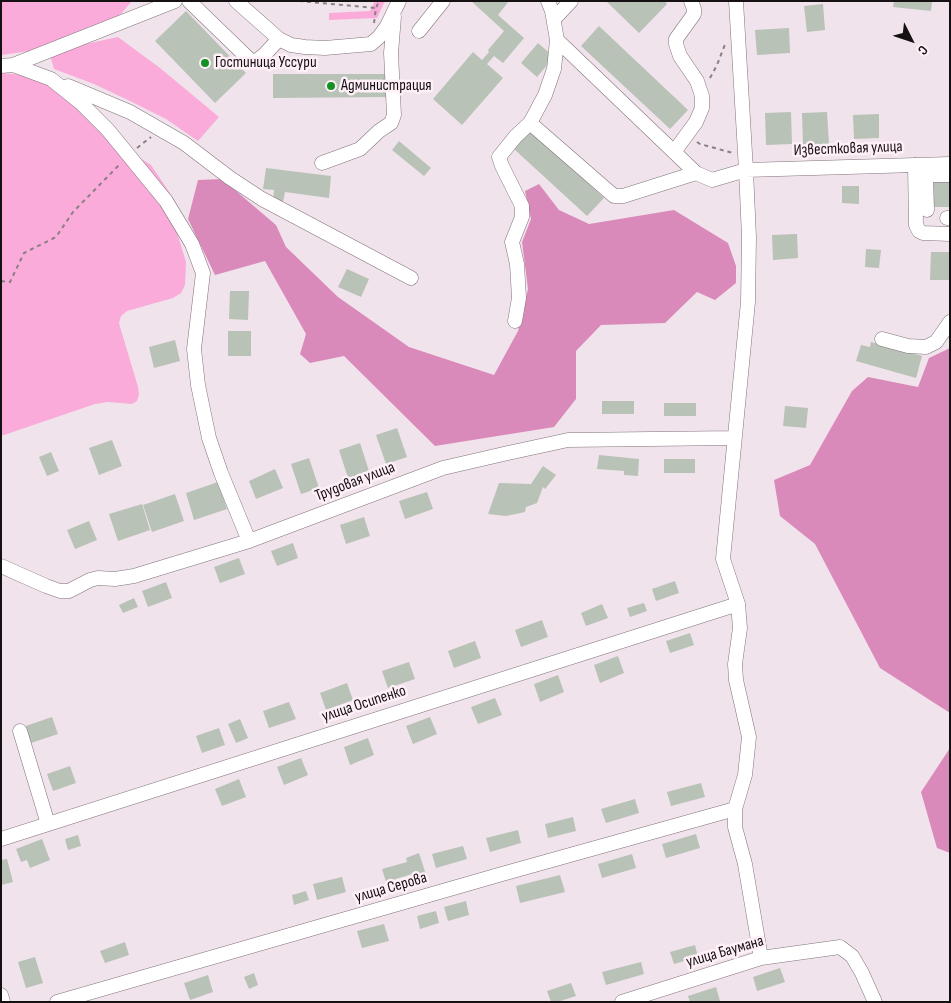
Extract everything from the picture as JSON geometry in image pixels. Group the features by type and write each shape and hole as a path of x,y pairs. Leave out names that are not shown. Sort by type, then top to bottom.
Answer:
{"street":[{"path":"7,65 175,1"},
{"path":"189,1 252,61 256,62 279,39"},
{"path":"236,1 279,39 291,45 305,47 371,44 379,37 396,7"},
{"path":"418,31 443,1"},
{"path":"515,321 519,298 517,264 512,242 522,217 522,206 499,157 530,123 546,95 554,69 557,40 554,19 548,1"},
{"path":"554,19 571,1"},
{"path":"674,152 696,122 702,108 702,96 697,81 680,56 676,44 676,39 694,14 691,1"},
{"path":"736,1 749,237 748,302 723,559 738,604 740,622 735,664 736,680 749,737 745,775 736,809 735,826 745,864 761,958"},
{"path":"322,163 360,149 391,123 394,114 391,53 396,7"},
{"path":"530,123 614,196 623,196 696,173 557,40"},
{"path":"7,65 51,79 130,112 184,143 262,200 411,278"},
{"path":"51,79 81,103 108,130 166,201 192,244 203,273 194,349 198,385 210,438 221,473 249,541"},
{"name":"Известковая улица","path":"696,173 712,180 746,163 950,164"},
{"path":"915,165 916,225 919,231 923,233 950,234"},
{"path":"927,210 926,178 929,175 950,175"},
{"path":"882,339 908,346 926,348 936,342 950,322"},
{"name":"Трудовая улица","path":"1,566 46,586 60,591 69,591 90,580 134,576 249,541 443,468 525,449 568,440 734,438"},
{"name":"улица Осипенко","path":"1,839 738,604"},
{"path":"20,732 48,824"},
{"name":"улица Серова","path":"56,1002 736,809"},
{"name":"улица Баумана","path":"622,1002 761,958 840,947 852,956 862,973 874,1002"},
{"path":"1,995 4,1002"}],"path":[{"path":"300,1 376,8"},
{"path":"371,1 371,7"},
{"path":"700,89 710,78 717,65 724,44 738,32"},
{"path":"1,281 10,282 24,253 56,237 72,212 128,155 160,129"},
{"path":"688,134 700,144 746,163"}],"shaded area":[{"path":"1,1 132,1 114,22 30,51 1,55"},
{"path":"375,1 385,1 377,18 329,20 329,13 370,11"},
{"path":"118,37 160,68 219,117 198,141 166,119 130,101 94,84 54,69 49,52"},
{"path":"1,73 24,75 76,95 131,152 151,165 172,196 173,220 186,262 185,285 181,293 173,298 127,311 121,316 119,323 138,387 137,401 132,404 108,402 95,404 1,436"},
{"path":"222,179 276,225 286,247 338,297 409,347 494,375 518,331 528,289 522,242 531,219 525,191 539,184 559,210 589,224 674,210 728,243 736,266 736,283 715,300 697,292 665,323 601,325 576,351 576,399 554,427 435,446 344,356 310,363 300,354 306,334 265,261 215,275 188,219 198,180"},
{"path":"950,348 950,713 880,668 815,544 780,516 774,480 810,465 852,391 868,377 918,387 929,358"},
{"path":"950,748 950,853 937,848 921,792"}],"building":[{"path":"471,1 509,1 498,15 524,38 503,63 494,56 487,64 503,78 462,125 433,99 473,52 482,60 504,31"},
{"path":"606,1 665,1 667,4 639,33"},
{"path":"894,1 932,1 931,11 893,7"},
{"path":"823,4 825,30 807,32 804,6"},
{"path":"186,11 246,73 215,103 155,41"},
{"path":"599,26 688,110 670,129 581,46"},
{"path":"789,28 790,53 757,55 755,30"},
{"path":"538,43 554,57 537,77 521,63"},
{"name":"Администрация","path":"273,74 389,74 389,97 273,98"},
{"path":"791,112 792,144 766,145 765,113"},
{"path":"827,112 829,144 803,145 802,113"},
{"path":"879,114 879,138 854,139 853,115"},
{"path":"530,130 604,198 587,216 514,149"},
{"path":"399,141 431,168 424,176 392,150"},
{"path":"266,168 331,176 329,198 285,192 283,202 273,201 274,190 263,189"},
{"path":"932,178 950,178 950,207 931,207"},
{"path":"842,186 859,186 859,204 842,203"},
{"path":"797,234 798,258 773,260 772,235"},
{"path":"866,249 881,250 879,268 865,267"},
{"path":"931,252 950,252 950,280 930,280"},
{"path":"347,269 369,279 361,297 338,287"},
{"path":"230,291 249,291 248,320 229,319"},
{"path":"228,331 251,331 251,356 228,356"},
{"path":"175,340 180,361 154,368 149,347"},
{"path":"871,342 922,356 916,378 856,361 861,345 870,347"},
{"path":"602,401 634,401 634,414 602,414"},
{"path":"664,403 696,403 696,416 664,416"},
{"path":"785,406 808,408 806,428 783,426"},
{"path":"397,428 407,457 386,464 376,435"},
{"path":"112,440 122,466 99,475 89,448"},
{"path":"360,443 370,474 349,481 339,450"},
{"path":"51,452 59,471 47,476 39,457"},
{"path":"599,455 639,459 638,476 624,475 624,471 597,469"},
{"path":"309,458 319,488 301,494 291,464"},
{"path":"664,459 695,459 695,473 664,473"},
{"path":"543,466 556,475 545,489 543,487 537,503 526,507 525,512 506,516 488,514 499,483 531,484"},
{"path":"275,469 283,488 256,499 249,481"},
{"path":"218,482 227,509 194,520 186,493"},
{"path":"427,492 433,509 405,519 399,501"},
{"path":"175,494 184,521 152,532 143,505"},
{"path":"142,504 150,530 118,541 109,514"},
{"path":"364,517 370,536 346,544 340,525"},
{"path":"89,521 97,540 75,549 67,530"},
{"path":"293,543 298,558 277,566 271,551"},
{"path":"239,558 245,574 220,583 214,567"},
{"path":"675,581 679,593 656,601 652,589"},
{"path":"166,582 172,598 148,607 142,591"},
{"path":"134,598 138,607 123,613 119,605"},
{"path":"644,603 647,611 630,617 627,608"},
{"path":"602,604 608,618 586,626 581,613"},
{"path":"542,620 548,637 521,647 515,630"},
{"path":"690,633 694,645 670,653 666,641"},
{"path":"475,641 481,658 454,668 448,651"},
{"path":"618,656 624,673 600,683 594,665"},
{"path":"409,662 415,679 388,688 382,671"},
{"path":"558,675 564,692 540,702 534,684"},
{"path":"347,683 353,700 326,710 320,693"},
{"path":"495,698 502,715 478,724 471,707"},
{"path":"289,702 296,719 269,728 263,711"},
{"path":"52,717 58,734 28,744 23,727"},
{"path":"430,717 437,734 413,744 406,726"},
{"path":"240,719 248,738 236,743 228,724"},
{"path":"219,728 225,745 202,753 196,736"},
{"path":"368,738 374,755 350,765 344,747"},
{"path":"301,758 308,775 284,785 277,767"},
{"path":"70,766 76,783 53,791 47,774"},
{"path":"239,779 246,797 222,806 215,789"},
{"path":"701,783 705,797 671,806 667,792"},
{"path":"635,799 639,813 606,823 601,809"},
{"path":"573,817 576,831 548,838 545,824"},
{"path":"518,830 521,843 490,852 486,838"},
{"path":"696,834 700,848 666,858 662,844"},
{"path":"78,835 81,846 68,850 65,839"},
{"path":"42,839 50,860 30,868 27,860 21,862 16,849"},
{"path":"463,846 467,859 436,868 432,854"},
{"path":"419,853 427,878 414,882 412,874 386,882 382,869 407,862 406,858"},
{"path":"632,854 636,868 602,878 598,864"},
{"path":"7,859 13,882 1,885 1,860"},
{"path":"560,875 565,892 520,903 516,886"},
{"path":"342,877 346,892 317,900 313,884"},
{"path":"306,891 309,900 294,905 292,895"},
{"path":"466,901 469,915 448,921 444,907"},
{"path":"436,911 439,923 420,929 417,916"},
{"path":"384,924 389,941 362,948 357,931"},
{"path":"125,942 129,955 105,963 100,951"},
{"path":"695,945 698,957 674,964 670,952"},
{"path":"35,957 43,983 26,988 18,962"},
{"path":"641,962 644,974 606,985 602,972"},
{"path":"780,968 785,982 757,991 753,977"},
{"path":"254,973 258,985 249,989 244,977"},
{"path":"208,975 213,992 190,1000 184,983"},
{"path":"571,983 576,996 551,1002 547,991"},
{"path":"716,987 720,1001 690,1002 688,996"}],"place":[{"name":"Гостиница Уссури","path":"205,63"},
{"name":"Администрация","path":"331,86"}]}
